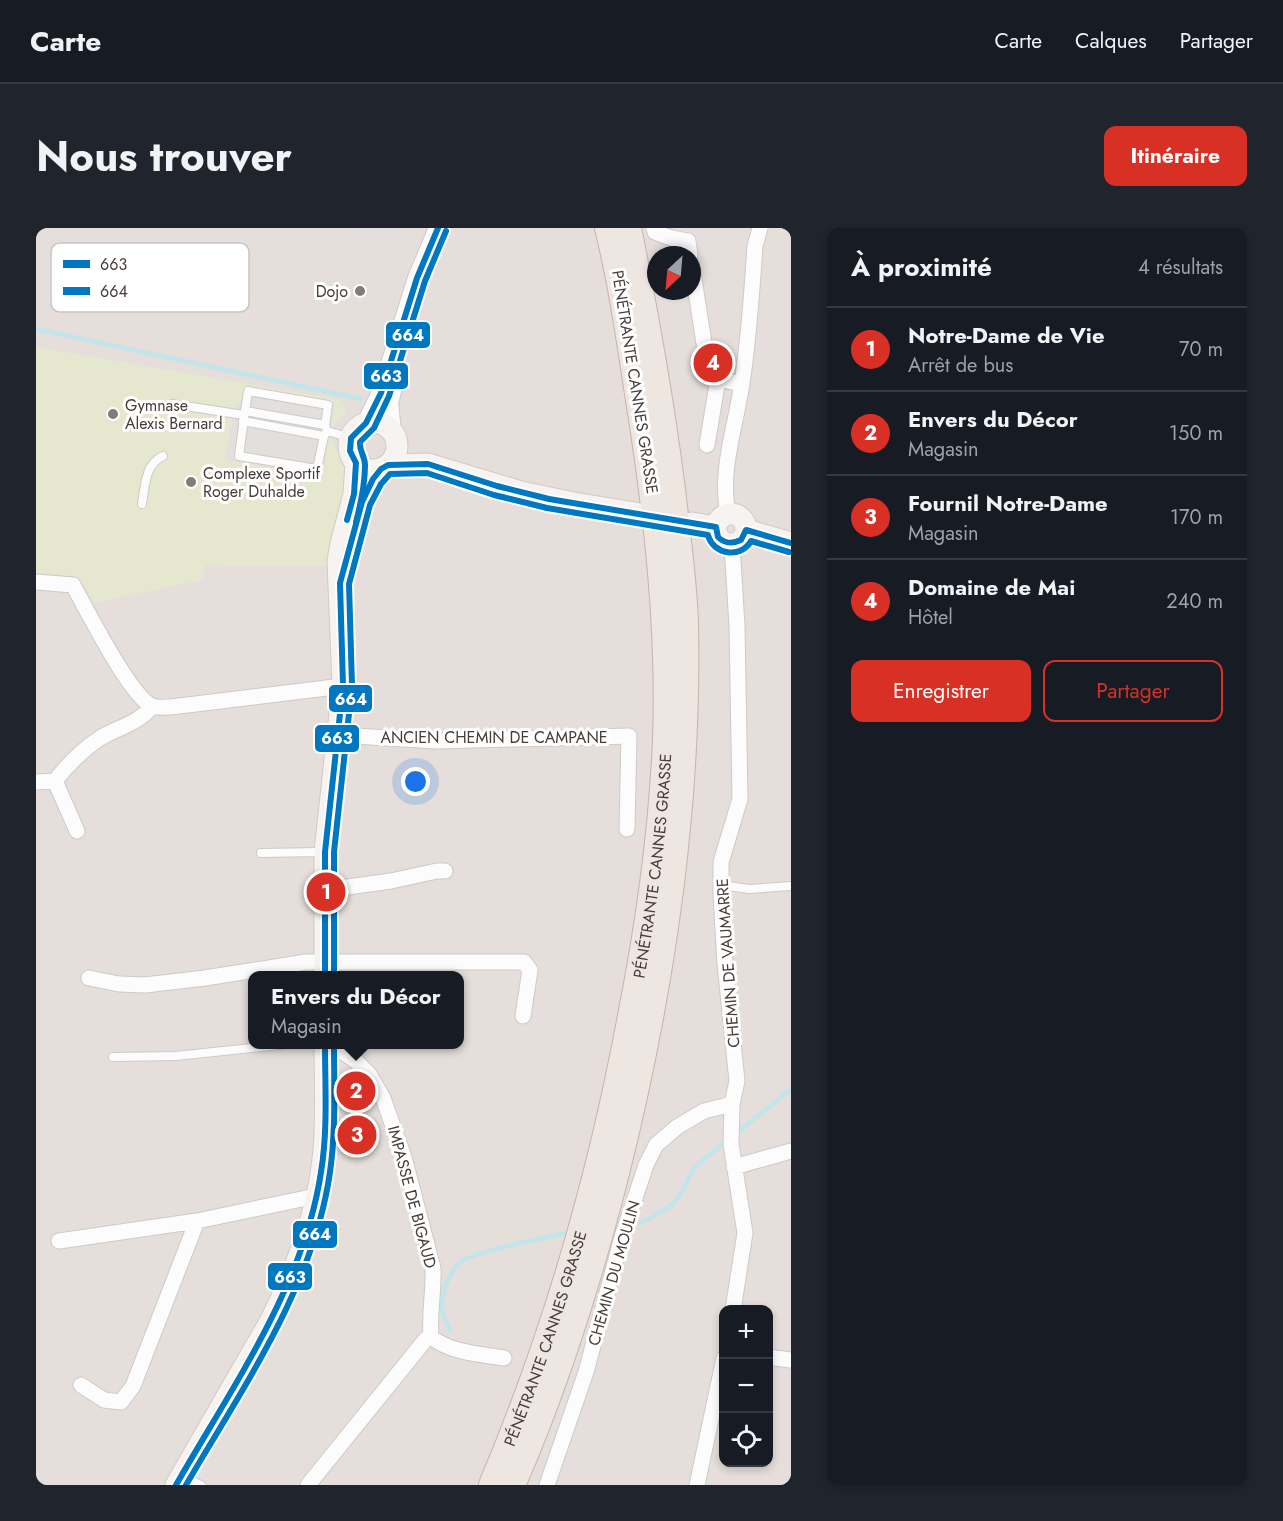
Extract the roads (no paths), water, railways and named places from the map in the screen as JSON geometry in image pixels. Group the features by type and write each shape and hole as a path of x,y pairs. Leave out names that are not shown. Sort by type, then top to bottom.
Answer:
{"highway":[{"name":"PÉNÉTRANTE CANNES GRASSE","path":"492,1485 531,1389 558,1310 583,1226 604,1142 640,971 653,884 662,796 667,682 663,593 652,478 608,228"},
{"name":"PÉNÉTRANTE CANNES GRASSE","path":"512,1485 560,1360 584,1290 605,1216 626,1133 652,1011 677,837 682,778 685,621 662,414 628,228"}],"main road":[{"path":"325,969 325,852 343,686 338,561 340,544 354,494 356,463 350,451 351,438 366,423 380,424 428,464"},
{"path":"340,583 362,502 373,479 396,454 394,436"},
{"path":"356,463 368,469 428,464 521,492 641,514"},
{"path":"692,524 722,520 718,537 726,543 739,537 791,543"},
{"path":"179,1480 284,1293 298,1258 316,1196 324,1142 325,1049"}],"street":[{"path":"654,228 655,232 688,241 689,246"},
{"path":"722,520 728,460 742,384 755,246 760,228"},
{"path":"366,423 381,393 417,278 437,230"},
{"path":"394,436 390,403 392,388 426,281 437,230"},
{"path":"697,300 708,369 718,379 742,384"},
{"path":"707,445 718,379"},
{"name":"CHEMIN DE VAUMARRE","path":"734,1305 745,1233 731,1138 732,1104 737,1081 725,964 721,862 740,799 737,626 739,537"},
{"path":"36,582 73,585 121,670 134,688 152,706 171,707 343,686"},
{"path":"36,782 55,781 82,751 100,738 146,714 152,706"},
{"name":"ANCIEN CHEMIN DE CAMPANE","path":"338,735 436,741 628,736 627,829"},
{"path":"55,781 77,831"},
{"path":"326,890 445,871"},
{"path":"249,971 306,962 325,969 418,960 524,962 530,970 523,1016"},
{"path":"88,978 119,984 144,985 248,971"},
{"name":"IMPASSE DE BIGAUD","path":"339,1049 369,1074 383,1098 404,1157 433,1268 429,1318 431,1337"},
{"name":"CHEMIN DU MOULIN","path":"547,1485 586,1372 622,1238 646,1165 656,1145 677,1127 704,1111 732,1104"},
{"path":"734,1167 791,1151"},
{"path":"59,1241 197,1221 316,1196"},
{"path":"81,1385 104,1400 121,1402 134,1386 197,1221"},
{"path":"308,1485 426,1339 431,1337 450,1348 504,1358"},
{"path":"773,1357 791,1359"},
{"path":"697,1485 723,1359"}],"lane":[{"path":"248,391 328,405 317,469 239,456 244,416 248,391"},
{"path":"172,404 325,430 351,438"},
{"path":"142,504 149,466 155,459 163,456"},
{"path":"261,853 325,852"},
{"path":"721,885 749,890 791,886"},
{"path":"113,1057 176,1056 248,1048"},
{"path":"179,1480 201,1485"}],"waterway":[{"path":"36,329 361,399"},
{"path":"735,1134 791,1089"},
{"path":"641,1223 670,1207 681,1193 694,1168 728,1139"},
{"path":"450,1331 443,1312 443,1296 449,1277 461,1262 494,1249 565,1233"}],"place":[{"name":"Dojo","path":"360,291"},
{"name":"Domaine de Mai","path":"713,363"},
{"name":"Gymnase Alexis Bernard","path":"113,414"},
{"name":"Complexe Sportif Roger Duhalde","path":"191,482"},
{"name":"Notre-Dame de Vie","path":"326,892"},
{"name":"Envers du Décor","path":"356,1091"},
{"name":"Fournil Notre-Dame","path":"357,1135"}]}
